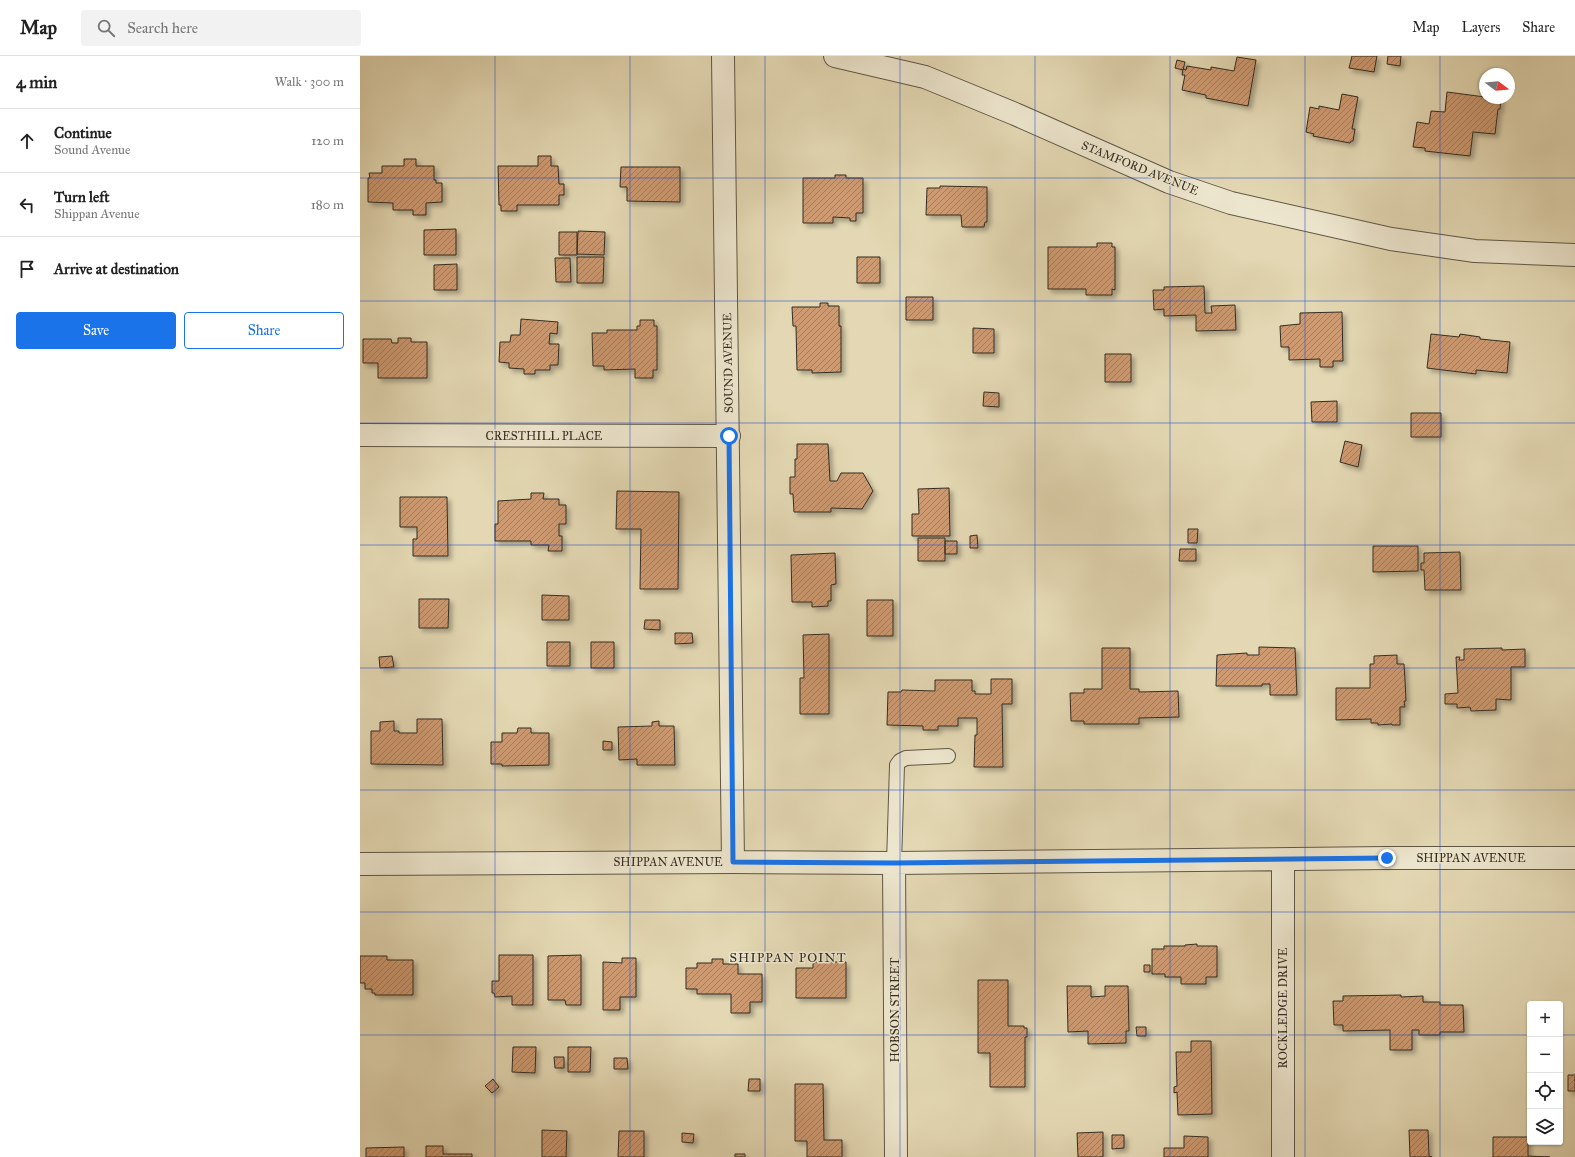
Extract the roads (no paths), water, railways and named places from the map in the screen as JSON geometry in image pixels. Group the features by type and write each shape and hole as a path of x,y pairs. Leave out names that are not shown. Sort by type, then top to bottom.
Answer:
{"street":[{"name":"SOUND AVENUE","path":"723,56 729,436 733,862"},
{"name":"STAMFORD AVENUE","path":"835,56 925,78 1015,114 1169,182 1231,203 1391,239 1475,251 1575,255"},
{"name":"CRESTHILL PLACE","path":"360,435 729,436"},
{"name":"SHIPPAN AVENUE","path":"360,864 733,862 894,863 1575,858"},
{"name":"ROCKLEDGE DRIVE","path":"1283,860 1283,1157"},
{"name":"HOBSON STREET","path":"894,863 896,1157"}],"lane":[{"path":"894,863 897,765 900,761 906,758 948,756"}],"district":[{"name":"SHIPPAN POINT","path":"788,957"}]}
